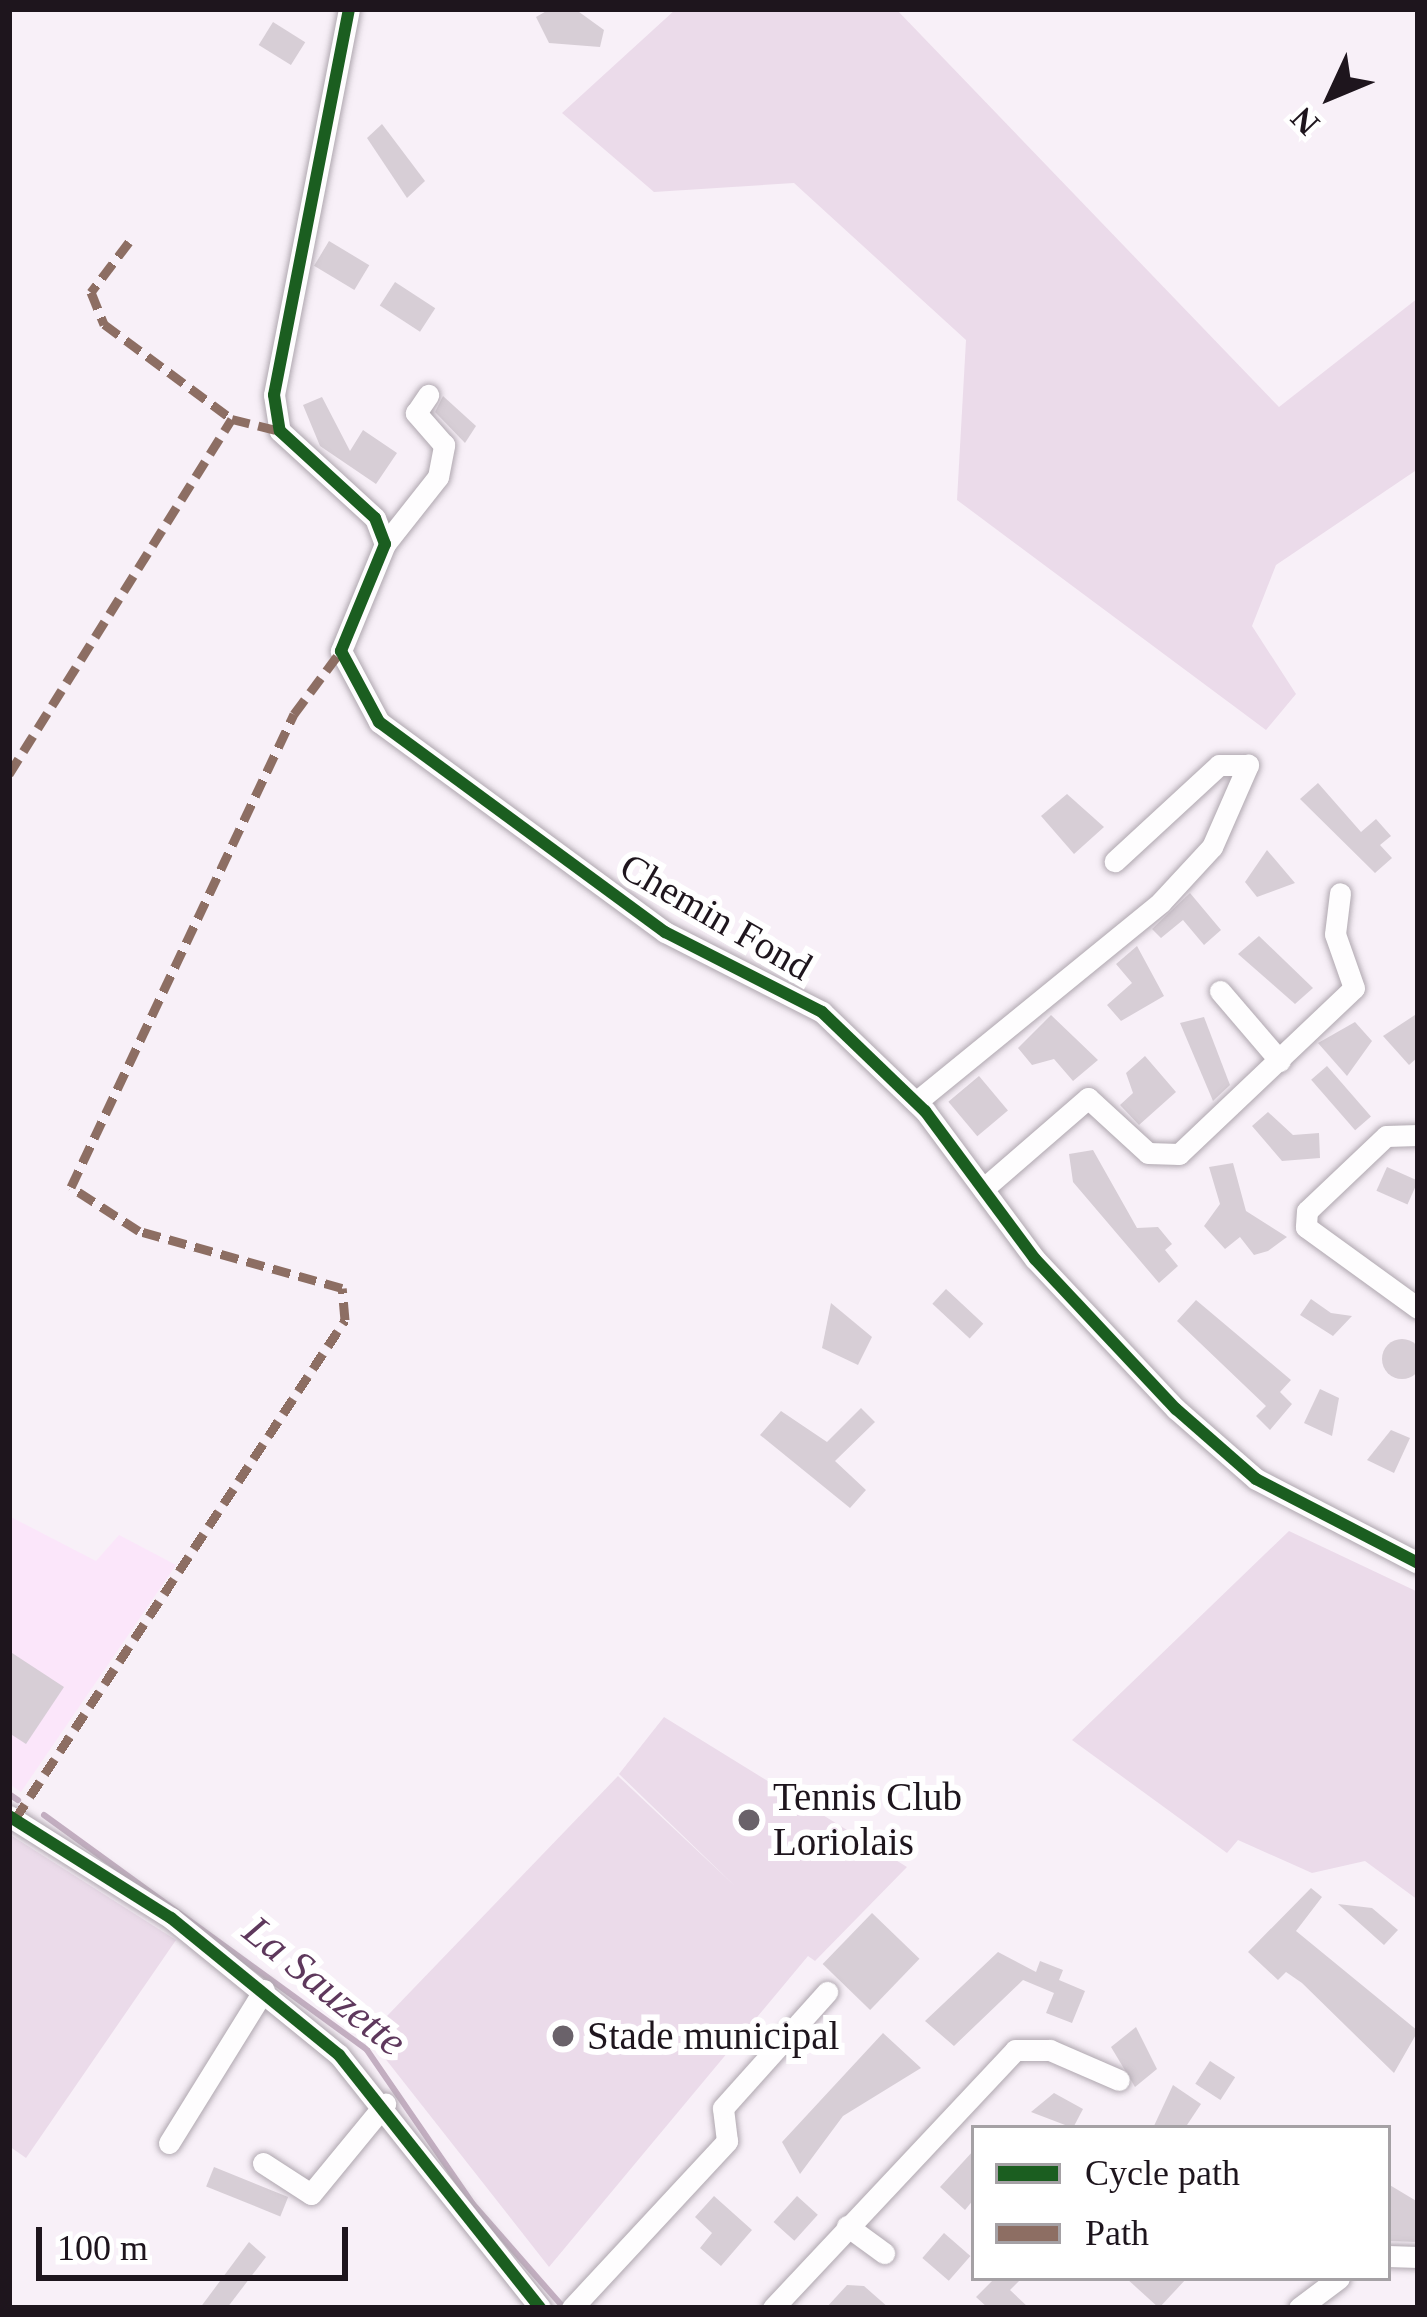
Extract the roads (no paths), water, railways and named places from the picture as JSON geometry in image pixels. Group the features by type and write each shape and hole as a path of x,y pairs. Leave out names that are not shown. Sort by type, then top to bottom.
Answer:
{"street":[{"path":"350,9 274,395 280,431 375,518 385,544"},
{"path":"385,544 438,477 444,445 416,413 428,395"},
{"name":"Chemin Fond","path":"385,544 340,652 391,734 665,932 822,1012 916,1102 983,1189 1176,1409 1256,1479 1418,1563"},
{"path":"916,1102 1161,902 1212,848 1248,765 1219,764 1115,861"},
{"path":"983,1189 1088,1098 1148,1153 1179,1154 1354,988 1335,934 1340,893"},
{"path":"1220,991 1280,1061"},
{"path":"1418,1135 1386,1136 1307,1210 1306,1227 1418,1308"},
{"path":"9,1816 265,1990 385,2104 540,2308"},
{"path":"170,2143 265,1990"},
{"path":"572,2308 727,2140 723,2108 827,1991"},
{"path":"773,2308 1015,2050 1050,2050 1119,2080"},
{"path":"263,2163 311,2194 385,2104"},
{"path":"847,2226 884,2253"},
{"path":"1299,2308 1334,2281"}],"waterway":[{"name":"La Sauzette","path":"9,1794 18,1800"},
{"name":"La Sauzette","path":"44,1815 367,2050 472,2203 564,2308"}],"place":[{"name":"Tennis Club Loriolais","path":"749,1820"},
{"name":"Stade municipal","path":"563,2036"}]}
